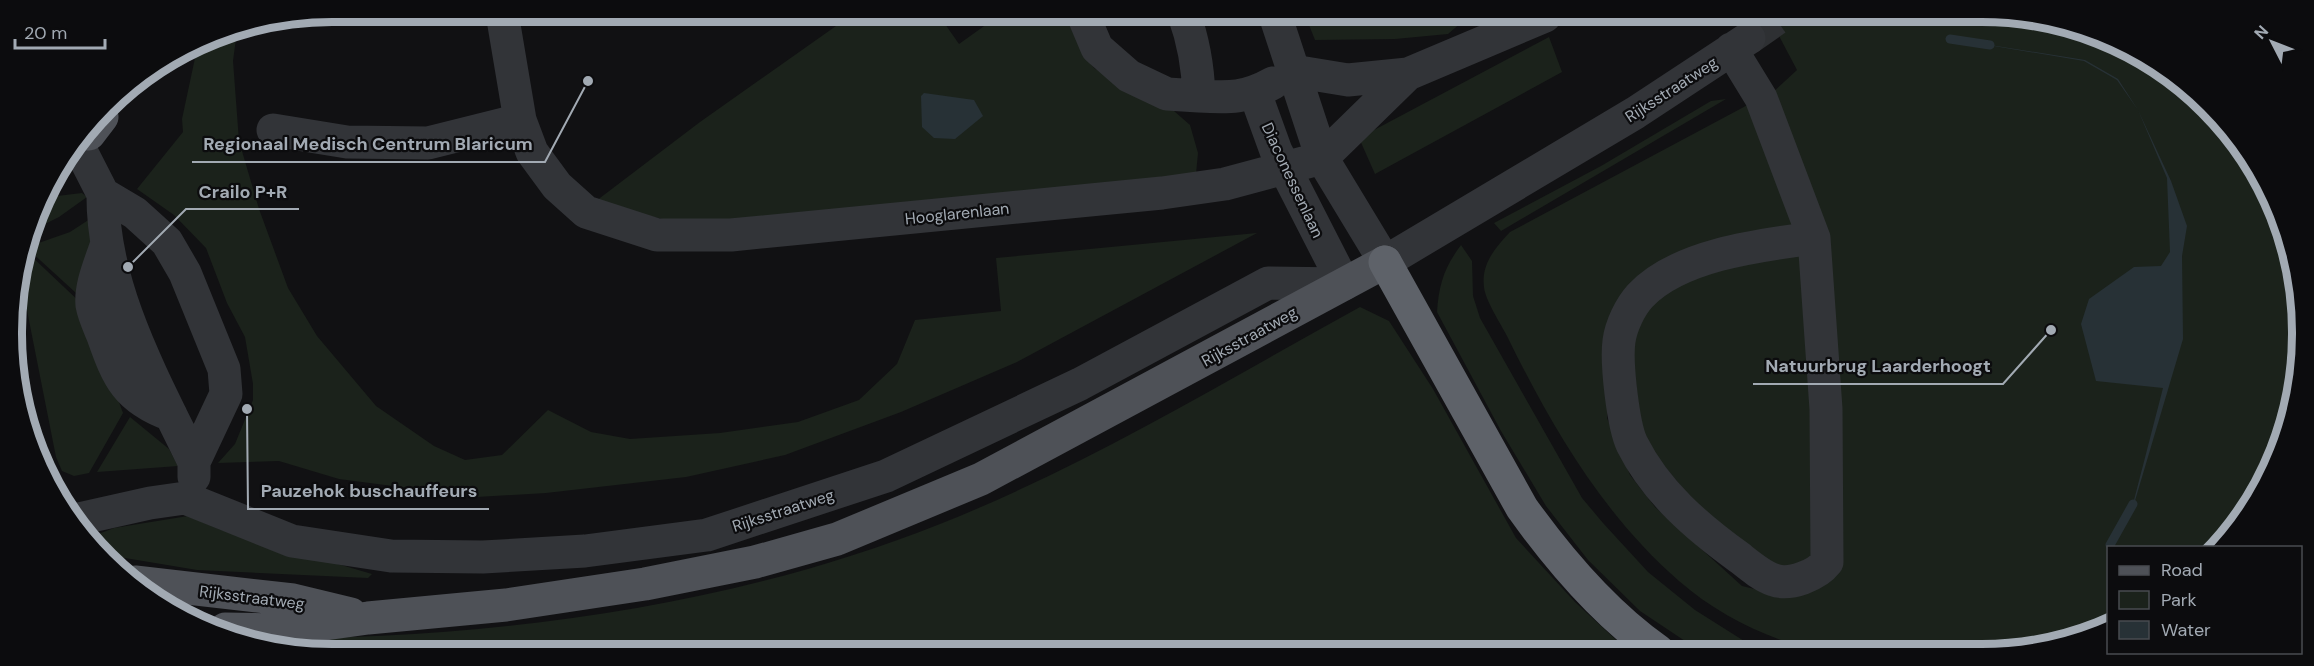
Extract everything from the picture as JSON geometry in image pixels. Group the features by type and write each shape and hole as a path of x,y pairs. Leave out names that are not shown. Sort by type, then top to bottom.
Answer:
{"highway":[{"path":"1385,262 1522,508 1545,540 1587,588 1650,644"}],"main road":[{"name":"Rijksstraatweg","path":"241,629 282,630 368,618 506,605 645,584 755,562 837,539 981,479 1385,262"},
{"name":"Rijksstraatweg","path":"150,584 293,600 368,618"}],"street":[{"name":"Hooglarenlaan","path":"504,22 520,120 532,152 557,186 586,212 657,235 731,235 1162,193 1225,184 1285,170 1322,158 1408,74"},
{"path":"1086,22 1097,48 1129,76 1167,94 1233,98 1256,93 1293,72 1348,80 1408,74 1502,26 1519,22"},
{"path":"1187,22 1198,66 1199,96"},
{"path":"1277,22 1322,158 1385,262"},
{"name":"Rijksstraatweg","path":"1385,262 1635,113 1740,44 1814,238"},
{"name":"Diaconessenlaan","path":"1256,93 1285,170 1344,284"},
{"path":"273,130 347,142 428,143 520,120"},
{"path":"81,152 103,194 103,225 107,243 94,286 92,304 113,367 127,389 147,406 171,415 194,462 195,476 185,498 84,518"},
{"path":"103,194 135,213 167,242 184,273 224,369 226,394 194,462"},
{"path":"1814,238 1826,408 1827,562 1810,574 1791,582 1774,580 1710,537 1676,506 1655,479 1631,442 1621,394 1619,340 1628,315 1640,296 1683,266 1763,244 1814,238"},
{"name":"Rijksstraatweg","path":"185,498 292,541 391,556 483,557 585,552 707,536 886,476 1080,384 1268,283 1344,284"}],"green space":[{"path":"842,22 944,22 959,44 990,22 1068,22 1081,50 1094,68 1128,90 1158,97 1190,125 1198,153 1196,174 735,221 672,221 630,212 596,201 700,122"},
{"path":"1308,22 1462,22 1448,34 1395,39 1315,40"},
{"path":"1772,22 1981,22 2042,28 2100,46 2154,75 2201,113 2227,144 2250,178 2275,233 2289,292 2292,333 2289,374 2275,433 2250,488 2239,506 2207,546 2107,546 2107,616 2081,627 2042,638 2001,643 1792,644 1726,615 1679,581 1652,555 1626,528 1603,498 1561,436 1542,403 1485,292 1485,271 1494,250 1510,232 1755,101 1775,147 1808,236 1763,238 1683,261 1631,296 1609,337 1607,418 1630,475 1655,507 1742,586 1771,593 1795,594 1827,571 1830,565 1831,405 1817,237 1770,95 1797,70"},
{"path":"1549,37 1562,72 1375,174 1359,138"},
{"path":"236,38 233,61 239,141 259,209 288,288 317,336 376,406 434,446 465,460 502,455 548,410 591,432 630,439 720,433 798,422 859,400 897,364 915,320 1001,311 996,258 1257,233 1017,362 901,412 785,455 686,477 546,493 477,497 339,479 279,461 218,463 235,444 253,400 253,384 245,337 227,303 206,248 174,215 137,189 183,132 182,119 196,55"},
{"path":"1726,99 1501,231 1494,223 1601,166 1711,101"},
{"path":"82,193 87,197 59,217 42,226 54,198"},
{"path":"93,217 94,233 76,293 33,254 36,244 70,232"},
{"path":"1810,243 1821,564 1791,576 1708,518 1655,455 1641,427 1630,329 1652,292"},
{"path":"1461,245 1472,261 1473,296 1480,318 1582,498 1648,572 1695,610 1749,644 1690,644 1640,611 1588,560 1546,506 1501,431 1437,312 1443,277"},
{"path":"32,257 83,305 123,413 89,473 74,476 62,471 56,457 24,298"},
{"path":"1360,307 1389,321 1433,389 1516,538 1575,602 1620,644 1128,644 1023,641 952,644 333,644 277,639 337,638 512,626 687,599 772,579 857,554 940,524 1048,476 1153,422"},
{"path":"130,417 169,449 178,466 97,472"},
{"path":"188,516 221,530 372,574 368,578 197,570 117,557 97,534 114,528"}],"water":[{"path":"1946,38 2085,60 2118,79 2138,110 2117,80 2084,61"},
{"path":"924,93 974,100 983,116 955,139 934,138 922,127 921,96"},
{"path":"2138,110 2171,181 2187,226 2182,256 2183,339 2134,504 2110,546 2133,504 2163,388 2096,381 2081,324 2089,299 2134,267 2161,266 2170,252 2167,178"}],"waterway":[{"path":"1950,39 1990,45"},
{"path":"2110,545 2133,504"}],"tunnel":[{"path":"1749,38 1772,22"}],"place":[{"name":"Regionaal Medisch Centrum Blaricum","path":"588,81"},
{"name":"Crailo P+R","path":"128,267"},
{"name":"Natuurbrug Laarderhoogt","path":"2051,330"},
{"name":"Pauzehok buschauffeurs","path":"247,409"}]}
